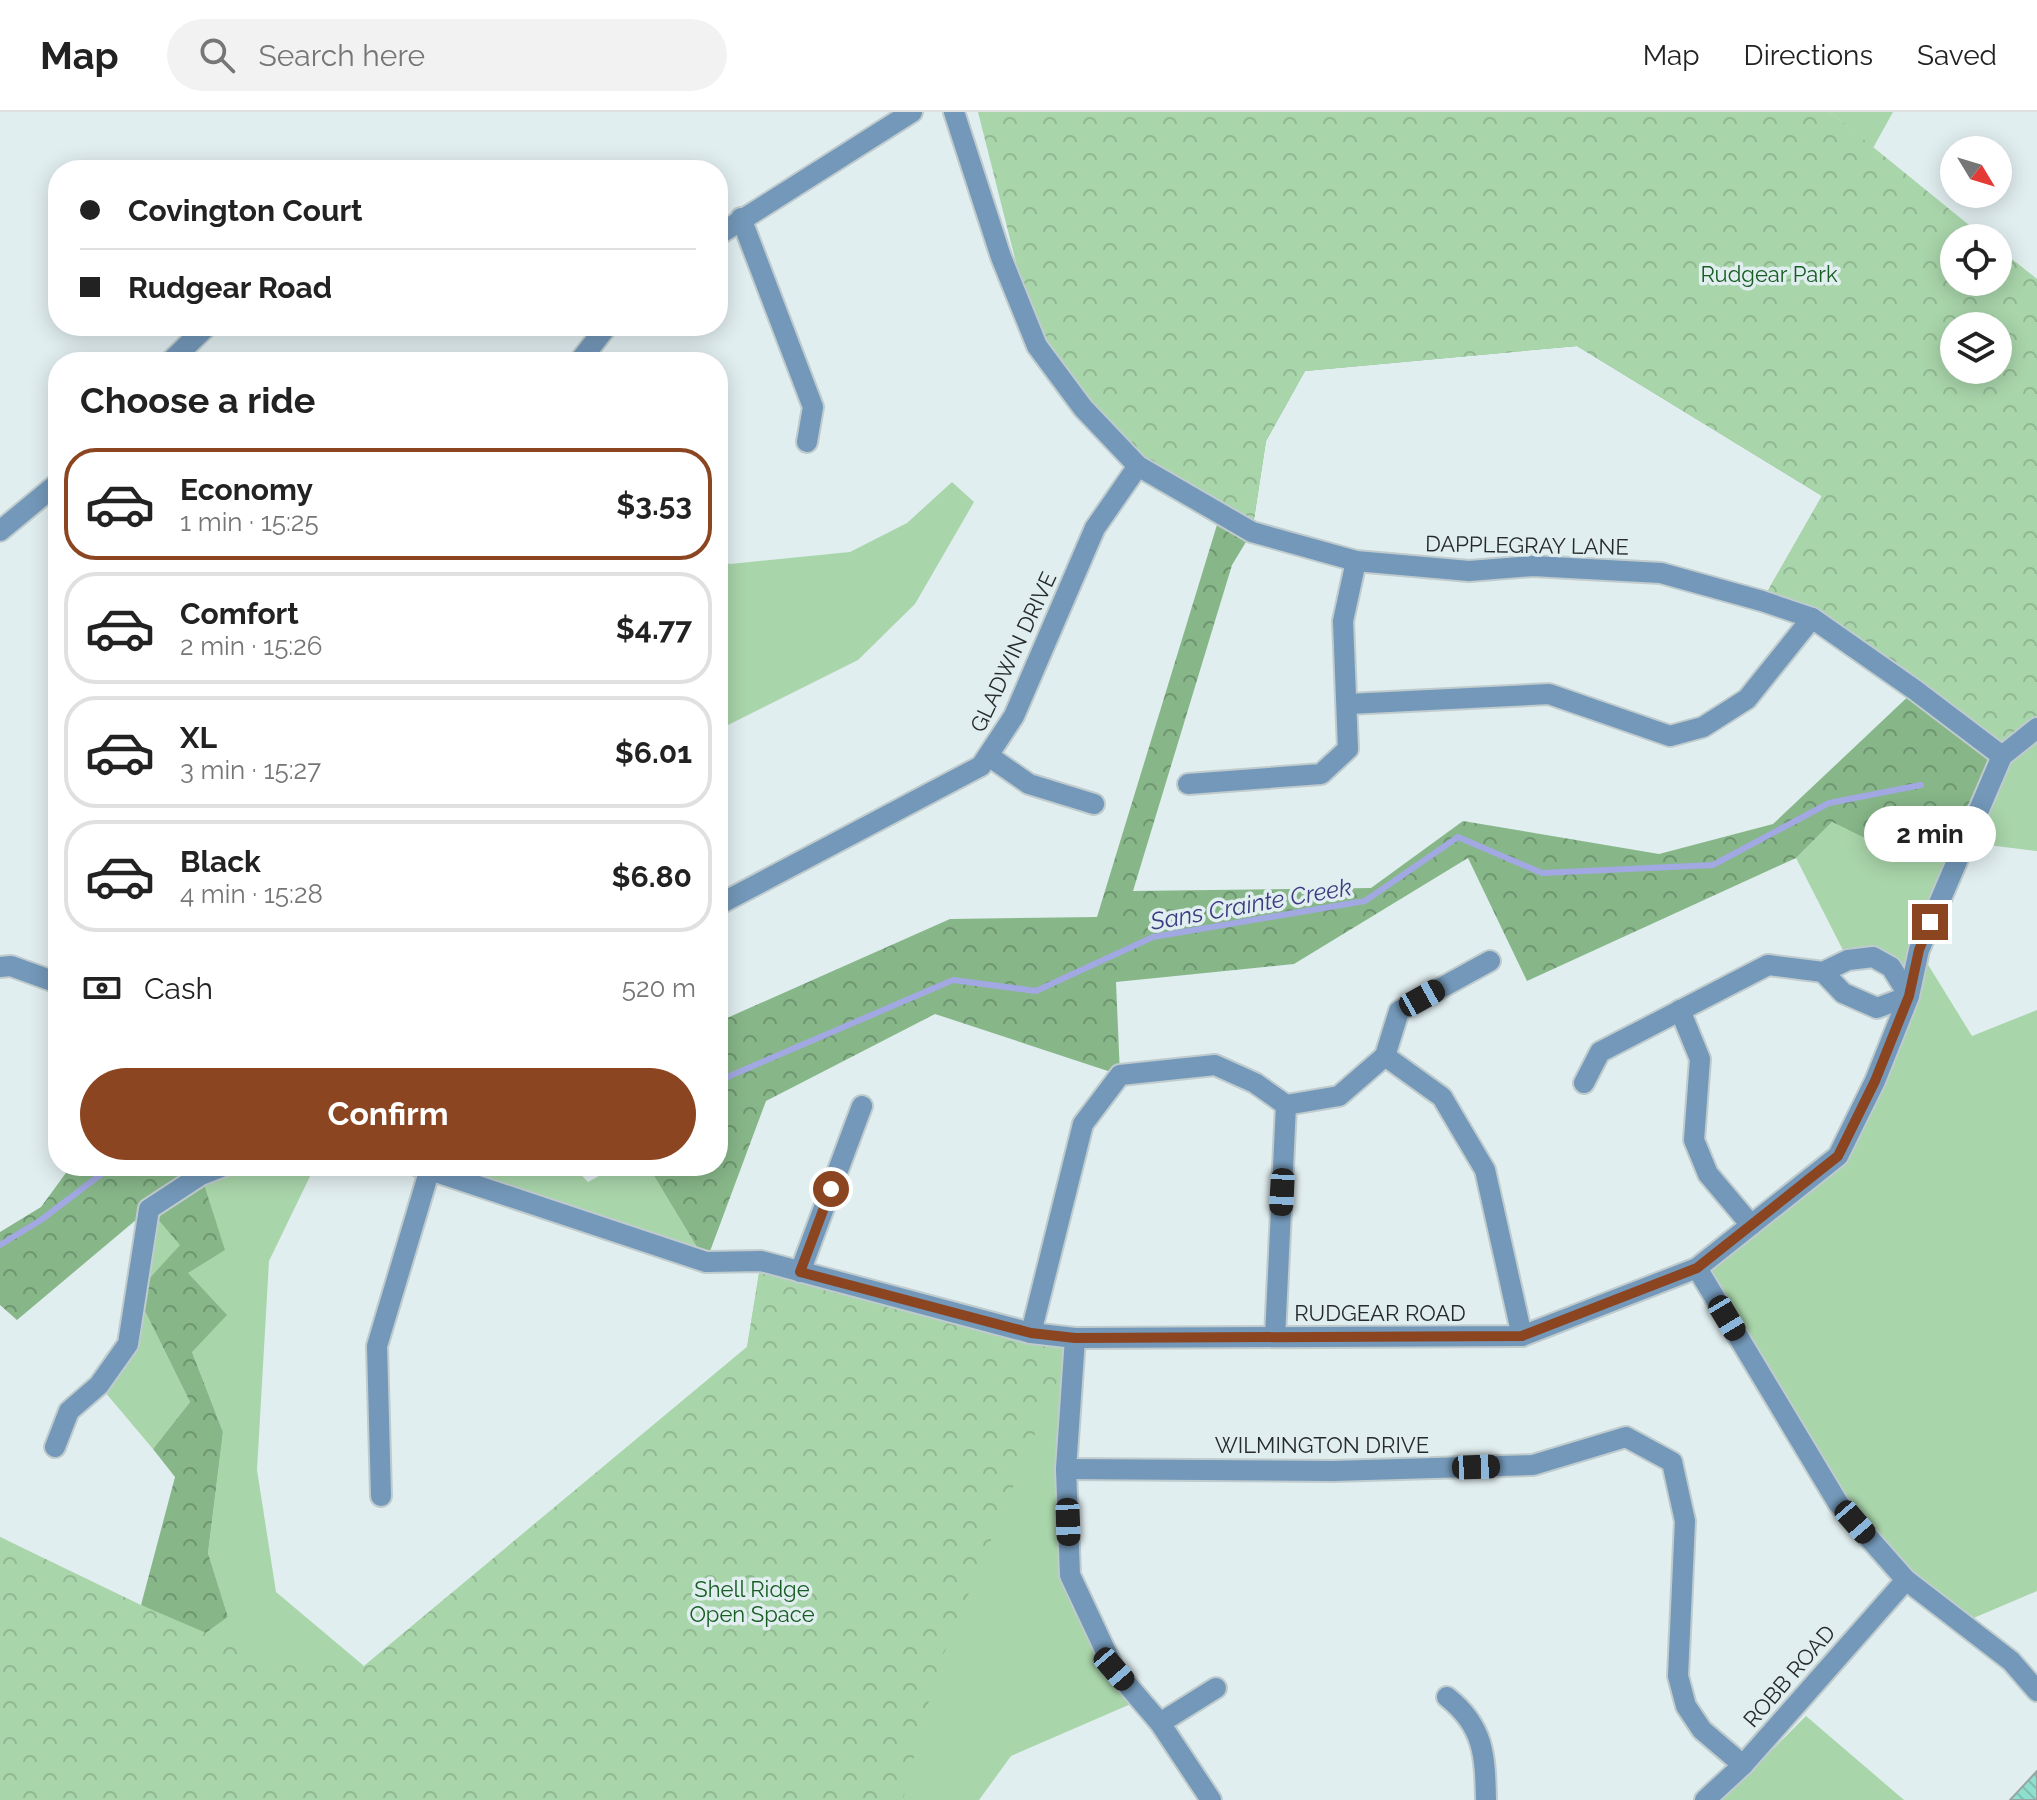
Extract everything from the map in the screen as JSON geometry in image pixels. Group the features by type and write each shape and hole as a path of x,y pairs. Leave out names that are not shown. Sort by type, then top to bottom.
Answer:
{"street":[{"path":"728,228 912,112"},
{"name":"DAPPLEGRAY LANE","path":"954,112 1001,257 1037,346 1083,408 1138,466 1244,528 1356,561 1469,571 1533,566 1661,573 1812,618 2002,756"},
{"path":"741,218 813,407 807,442"},
{"path":"180,352 197,336"},
{"path":"587,352 599,336"},
{"name":"GLADWIN DRIVE","path":"728,900 965,777 990,757 1014,716 1095,528 1138,466"},
{"path":"0,531 48,491"},
{"path":"1188,784 1321,774 1348,749 1343,621 1356,561"},
{"path":"1348,704 1549,694 1670,736 1703,727 1747,699 1812,618"},
{"name":"RUDGEAR ROAD","path":"445,1176 706,1262 761,1261 1031,1333 1075,1338 1522,1336 1697,1268 1838,1156 1875,1081 1909,996 1919,950 2002,756 2037,728"},
{"path":"990,757 1029,784 1094,804"},
{"path":"1584,1083 1600,1052 1768,965 1823,972 1848,960 1873,957 1891,967 1909,996 1877,1008 1843,993 1823,972"},
{"path":"1031,1333 1083,1124 1120,1075 1215,1065 1255,1083 1286,1105 1339,1096 1385,1056 1399,1011 1490,961"},
{"path":"0,967 11,966 48,979"},
{"path":"1680,1010 1700,1059 1694,1140 1708,1174 1751,1225"},
{"path":"1385,1056 1442,1097 1485,1170 1522,1336"},
{"path":"1275,1337 1286,1105"},
{"path":"800,1272 862,1106"},
{"path":"55,1447 69,1411 99,1385 128,1344 149,1209 199,1176"},
{"path":"381,1496 377,1346 422,1176"},
{"path":"1697,1268 1838,1503 1906,1580 2011,1661 2037,1691"},
{"path":"1075,1338 1066,1469 1070,1575 1114,1669 1160,1723 1211,1800"},
{"name":"WILMINGTON DRIVE","path":"1066,1469 1333,1471 1533,1465 1626,1437 1672,1462 1685,1521 1678,1676 1686,1706 1702,1730 1743,1765"},
{"name":"ROBB ROAD","path":"1705,1800 1743,1765 1906,1580"},
{"path":"1160,1723 1216,1688"},
{"path":"1447,1697 1468,1713 1481,1745 1486,1800"}],"green space":[{"name":"Rudgear Park","path":"978,112 1830,112 1940,201 1940,208 1948,208 1968,224 1940,224 1940,296 2012,296 2012,259 2037,279 2037,728 2002,756 1915,690 1762,601 1822,496 1577,346 1305,371 1266,441 1252,532 1138,466 1037,346"},
{"path":"1830,112 1893,112 1873,148"},
{"path":"1424,295 1840,415 1877,567 1762,601 1822,496 1577,346 1305,371 1266,441 1252,532 1232,565 1133,891 1371,888 1463,821 1659,854 1773,824 1915,690 2002,756 1964,842 1901,856 1832,822 1796,858 1527,981 1468,858 1294,964 1116,982 1120,1075 935,1014 766,1101 706,1262 654,1176 728,1176 728,1018 950,919 1097,917 1220,515 1184,337"},
{"path":"952,482 974,502 915,604 858,660 728,725 728,564 850,552 907,523"},
{"path":"2037,728 2037,851 1964,842 1919,950 1972,1036 2037,1010 2037,1591 1962,1623 1838,1503 1697,1268 1838,1156 1909,996 1891,967 1848,960 1796,858 1832,822 1901,856 2002,756"},
{"path":"64,1176 201,1176 225,1250 188,1273 227,1315 192,1352 223,1432 208,1553 228,1617 200,1637 141,1605 175,1477 153,1449 190,1402 136,1293 180,1245 149,1209 17,1320 0,1305 0,1232 41,1207"},
{"name":"Shell Ridge Open Space","path":"202,1176 310,1176 269,1261 257,1470 276,1592 364,1666 747,1347 761,1261 1075,1338 1070,1575 1140,1700 1011,1756 979,1800 0,1800 0,1537 200,1637 228,1617 208,1553 223,1432 192,1352 188,1273"},
{"path":"448,1176 582,1176 588,1182 599,1176 654,1176 706,1262"},
{"path":"149,1209 181,1245 136,1293 190,1402 153,1449 99,1385 128,1344"},
{"name":"Shell Ridge Open Space","path":"761,1261 1075,1338 937,1670 903,1800 0,1800 0,1537 141,1605 281,1665 364,1666 747,1347"},
{"path":"1806,1716 1904,1800 1722,1800"}],"building":[{"path":"2037,1771 2037,1800 2010,1800"}],"waterway":[{"name":"Sans Crainte Creek","path":"728,1077 953,980 1036,991 1153,937 1365,901 1458,837 1542,873 1713,865 1829,803 1921,785"},
{"name":"Sans Crainte Creek","path":"0,1245 41,1220 99,1176"}],"route":[{"path":"831,1189 800,1272 1031,1333 1075,1338 1522,1336 1697,1268 1838,1156 1875,1081 1909,996 1919,950 1930,922"}]}
